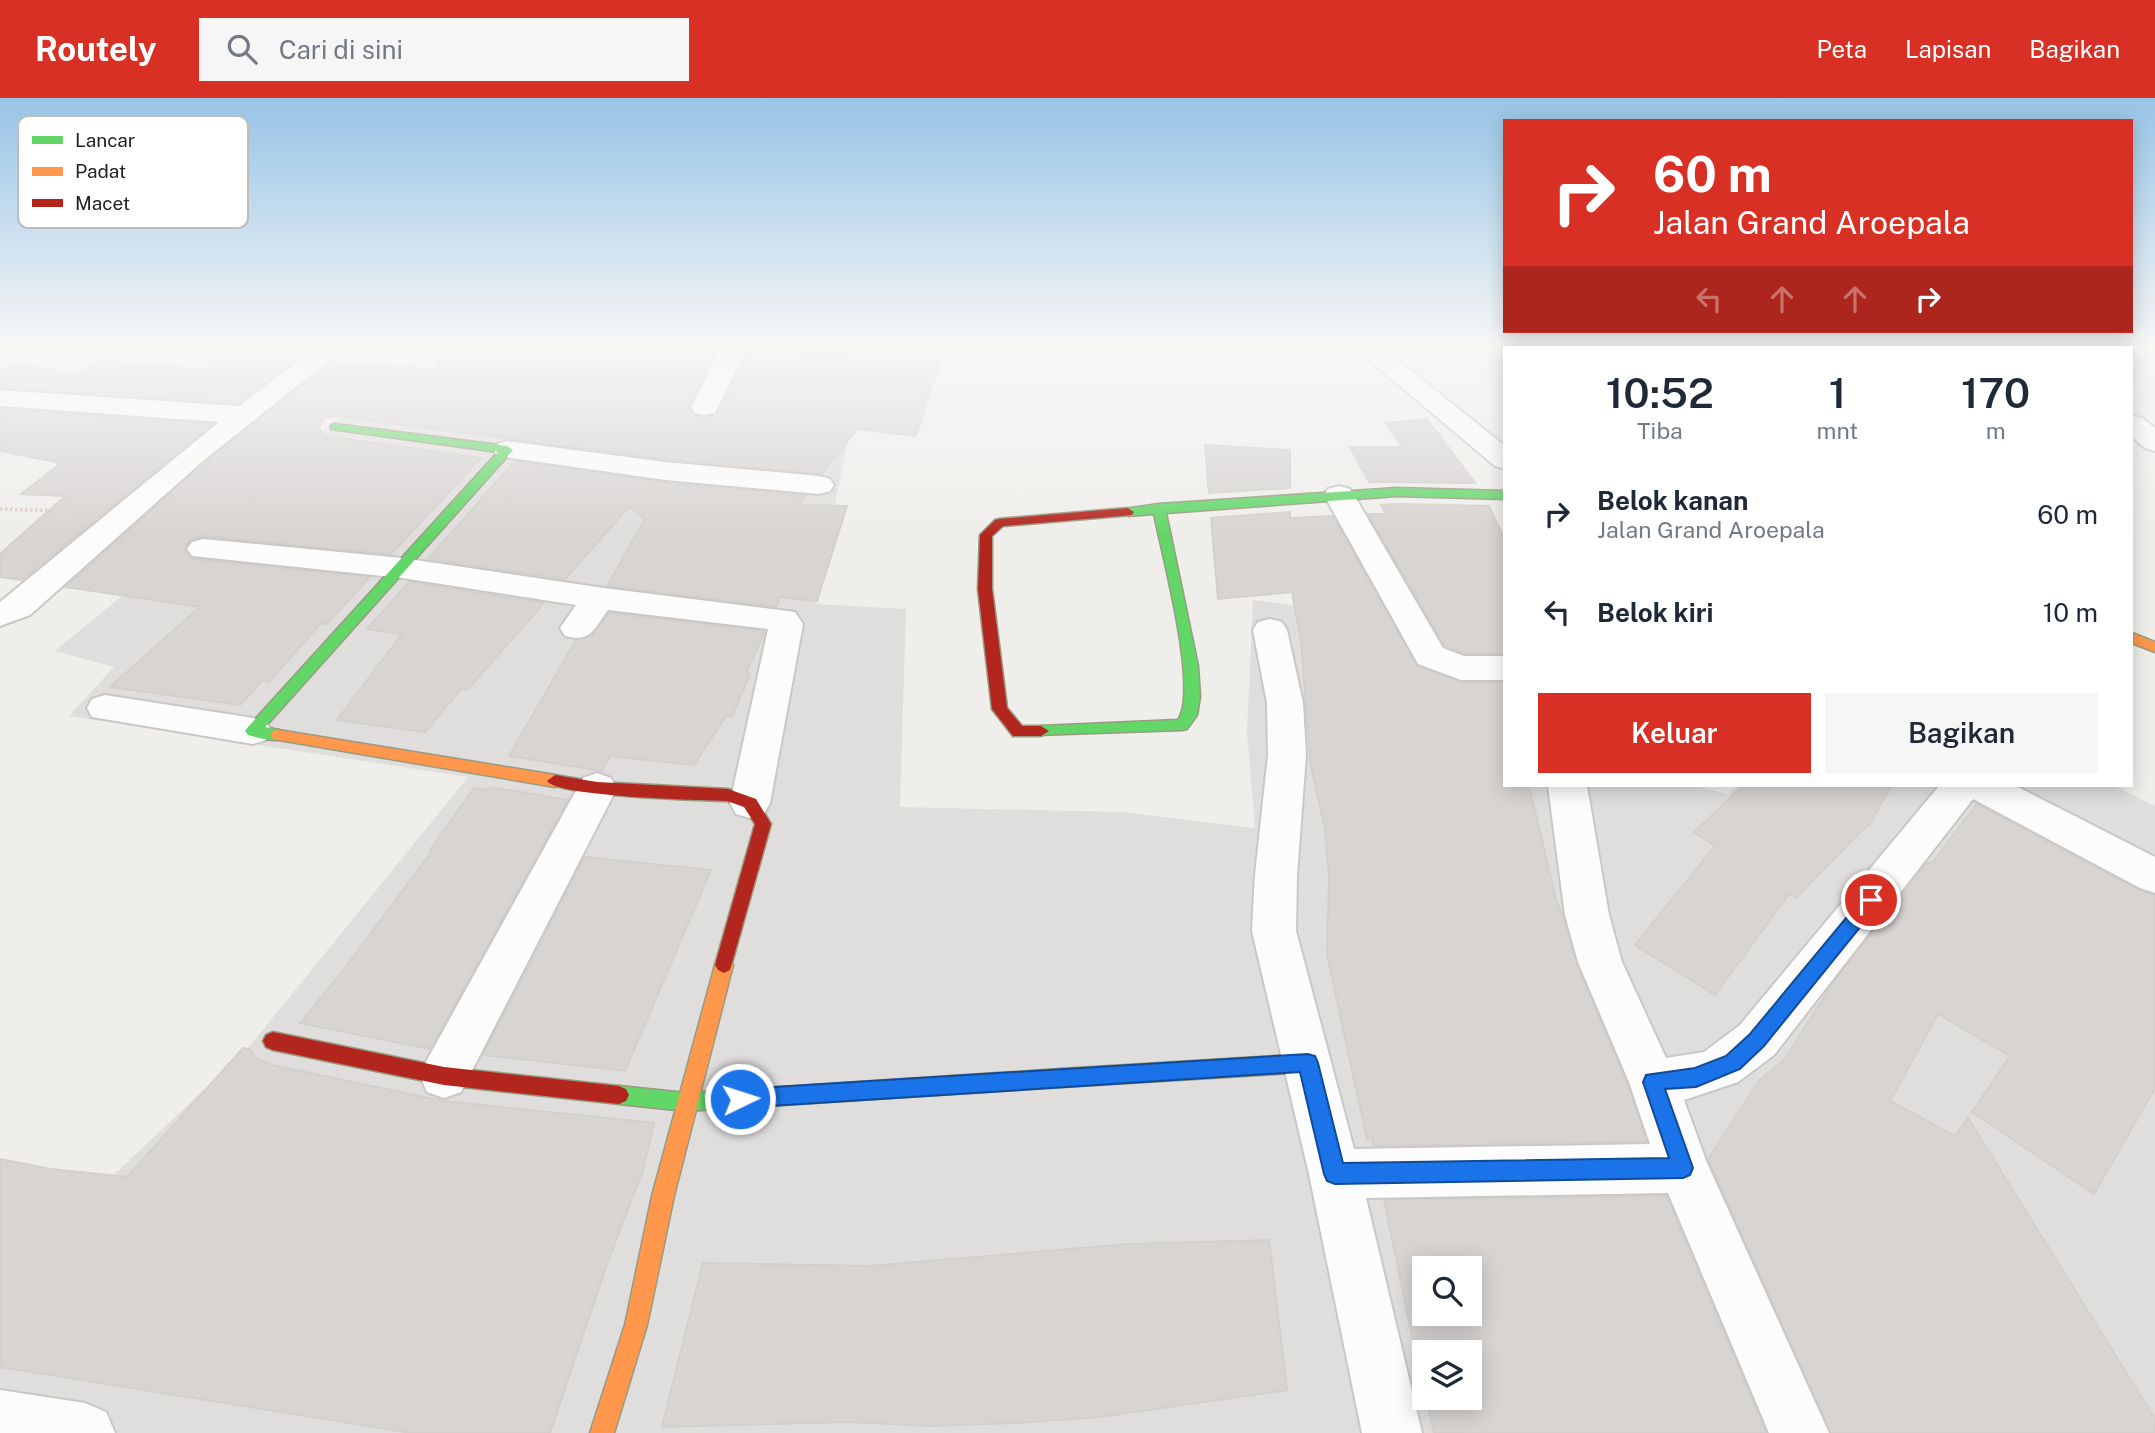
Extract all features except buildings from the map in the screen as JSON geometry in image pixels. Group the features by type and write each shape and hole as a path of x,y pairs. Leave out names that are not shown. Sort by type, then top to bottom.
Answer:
{"street":[{"path":"177,410 244,415"},
{"path":"0,615 18,607 124,512 250,410"},
{"path":"1444,410 1503,458"},
{"path":"2133,425 2155,442"},
{"path":"335,427 665,471 819,485"},
{"path":"253,731 508,450"},
{"path":"1158,508 1191,666 1193,697 1189,715 1182,725 1157,728 1018,732 1000,709 985,589 986,535 999,523 1158,508 1397,492 1502,499"},
{"path":"1339,495 1430,656 1461,668 1503,668"},
{"path":"203,549 402,568 599,598 783,620 786,624 750,803"},
{"path":"577,628 599,598"},
{"path":"1270,630 1285,703 1287,755 1276,875 1274,931 1335,1174 1392,1433"},
{"path":"2133,638 2155,647"},
{"path":"105,708 597,788 728,795 750,803 763,824 686,1102 636,1325 602,1433"},
{"path":"1567,787 1587,915 1600,962 1653,1082 1683,1168 1799,1433"},
{"path":"1653,1082 1696,1077 1733,1062 1757,1040 1960,787"},
{"path":"1984,787 2155,876"},
{"path":"444,1076 597,788"},
{"path":"273,1041 444,1076 686,1102 1308,1063"},
{"path":"1335,1174 1683,1168"},
{"path":"0,1419 85,1433"}],"path":[{"path":"0,509 124,512"}],"shaded area":[{"path":"349,410 743,410 851,424 815,604 906,609 900,807 1122,812 1255,828 1247,732 1253,600 1393,619 1405,731 1503,787 1699,787 1728,794 1737,787 2117,787 2155,806 2155,1433 0,1433 0,1188 46,1239 249,1047 468,777 69,716 114,667 55,651"}],"traffic: fast":[{"path":"278,735 253,731 507,450 335,427"},
{"path":"1128,512 1397,492 1503,495"},
{"path":"1041,731 1182,725 1189,715 1193,697 1191,666 1159,508"},
{"path":"619,1095 686,1102 1061,1078"}],"traffic: slow":[{"path":"2133,638 2155,647"},
{"path":"278,735 555,781"},
{"path":"602,1433 636,1325 663,1196 724,965"},
{"path":"1061,1078 1308,1063"}],"traffic: jam":[{"path":"1041,731 1018,732 1000,709 985,589 986,535 999,523 1128,512"},
{"path":"555,781 597,788 728,795 750,803 763,824 724,965"},
{"path":"273,1041 444,1076 619,1095"}],"route":[{"path":"740,1099 1308,1063 1335,1174 1683,1168 1653,1082 1696,1077 1733,1062 1757,1040 1871,900"}]}
